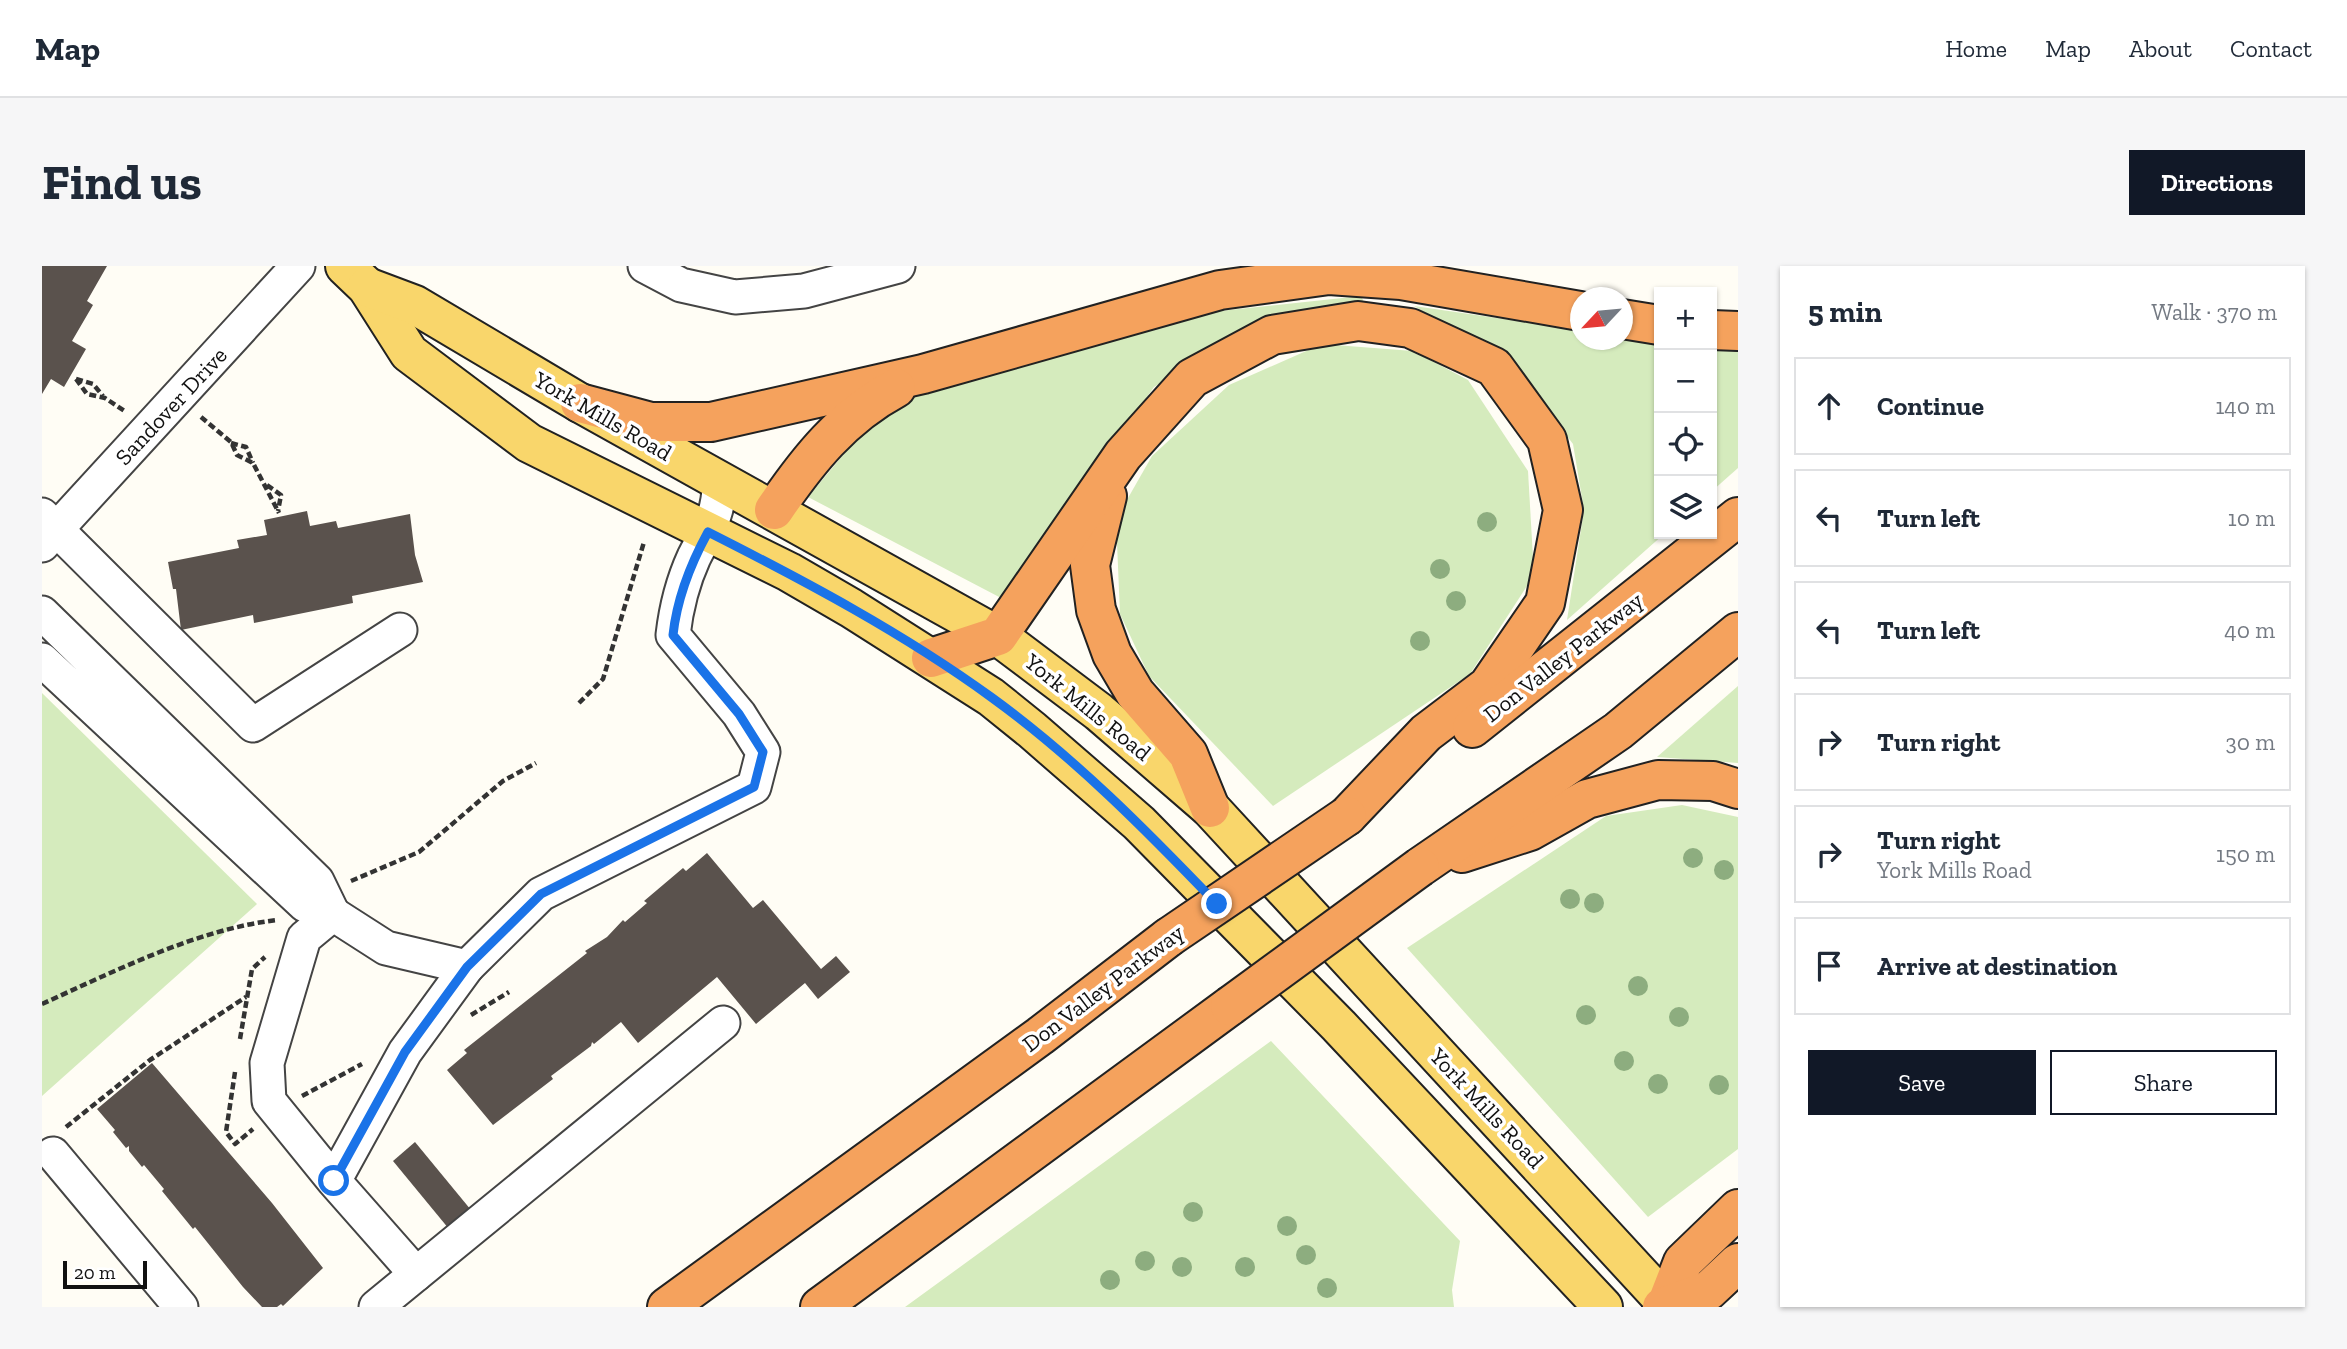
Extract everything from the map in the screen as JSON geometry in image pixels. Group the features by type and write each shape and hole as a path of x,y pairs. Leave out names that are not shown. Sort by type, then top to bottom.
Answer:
{"highway":[{"path":"580,404 651,422 711,422 923,374 1220,290 1329,275 1401,280 1570,309"},
{"path":"1633,320 1654,324"},
{"path":"932,658 998,636 1123,455 1192,378 1272,335 1358,321 1410,328 1494,367 1547,440 1563,510 1545,603 1488,686 1426,733 1348,816"},
{"path":"1717,330 1738,331"},
{"path":"774,510 825,440 865,404 923,374"},
{"path":"1123,455 1101,512 1090,565 1096,610 1112,654 1135,693 1188,754 1210,808"},
{"name":"Don Valley Parkway","path":"667,1307 1040,1036 1169,937 1484,720 1738,517"},
{"path":"820,1307 1420,867 1618,730 1738,632"},
{"path":"1420,867 1530,831 1587,799 1658,780 1713,781 1738,789"},
{"path":"1666,1306 1683,1262 1738,1209"},
{"path":"1666,1306 1709,1291 1738,1263"}],"main road":[{"name":"York Mills Road","path":"356,277 415,304 580,404 998,636 1099,712 1210,808 1666,1306"},
{"name":"York Mills Road","path":"356,277 409,353 529,443 772,564 851,608 1002,705 1139,823 1339,1026 1603,1307"},
{"path":"772,564 774,510"}],"street":[{"name":"Sandover Drive","path":"47,530 179,398 299,266"},
{"path":"645,266 681,285 735,297 804,291 898,266"},
{"path":"334,1181 405,1052 467,967 541,894 754,787 763,752 739,714 673,635 675,613 688,573 720,504 719,481"},
{"path":"47,530 253,726 400,630"},
{"path":"42,613 317,881 335,916"},
{"path":"42,660 305,905 335,916 386,948 467,967"},
{"path":"335,916 304,938 267,1063 270,1101 334,1181 416,1274"},
{"path":"376,1307 723,1023"},
{"path":"53,1154 181,1307"}],"path":[{"path":"105,398 87,394 76,379 93,384 105,398 150,427"},
{"path":"179,398 231,442 246,447 266,485 270,500 279,512 281,495 266,485"},
{"path":"231,442 237,455 253,463"},
{"path":"579,704 603,679 644,542"},
{"path":"335,916 340,886 419,852 503,781 536,762"},
{"path":"42,1004 118,970 242,924 281,919"},
{"path":"252,969 272,951"},
{"path":"53,1154 49,1141 150,1060 246,997"}],"green space":[{"path":"1361,296 1365,304 1233,338 1154,387 1003,599 808,497 864,430 920,391 1210,312"},
{"path":"1414,306 1570,329 1570,350 1633,350 1633,338 1654,341 1654,539 1658,539 1567,620 1584,510 1573,444 1510,361"},
{"path":"1322,344 1413,351 1468,380 1528,471 1534,575 1470,674 1273,806 1149,676 1120,614 1116,519 1152,456 1229,385"},
{"path":"1717,346 1738,346 1738,468 1717,487"},
{"path":"1738,686 1738,763 1657,757"},
{"path":"42,693 257,904 42,1096"},
{"path":"1682,805 1738,817 1738,1149 1648,1217 1407,948 1606,816"},
{"path":"1271,1041 1460,1241 1452,1290 1454,1307 905,1307"}],"building":[{"path":"42,266 107,266 87,301 93,305 72,341 86,349 64,387 51,379 42,394"},
{"path":"307,511 310,526 336,521 338,528 410,514 415,555 423,582 352,596 353,603 254,623 253,615 181,630 176,589 173,589 168,562 239,548 237,540 267,535 264,520"},
{"path":"707,853 753,908 763,900 821,969 836,956 850,972 818,999 805,983 756,1024 717,977 638,1043 621,1022 594,1044 592,1042 591,1046 551,1076 553,1079 493,1125 447,1070 467,1053 464,1050 587,953 585,951 607,937 683,868 686,871"},
{"path":"152,1063 272,1203 323,1268 283,1306 262,1307 243,1287 162,1191 164,1189 144,1165 142,1167 129,1151 129,1146 126,1148 97,1109"},
{"path":"415,1142 471,1210 449,1229 393,1161"}],"route":[{"path":"334,1181 405,1052 467,967 541,894 754,787 763,752 739,714 673,635 675,613 688,573 708,532 789,572 851,608 991,697 1139,823 1217,904"}]}
